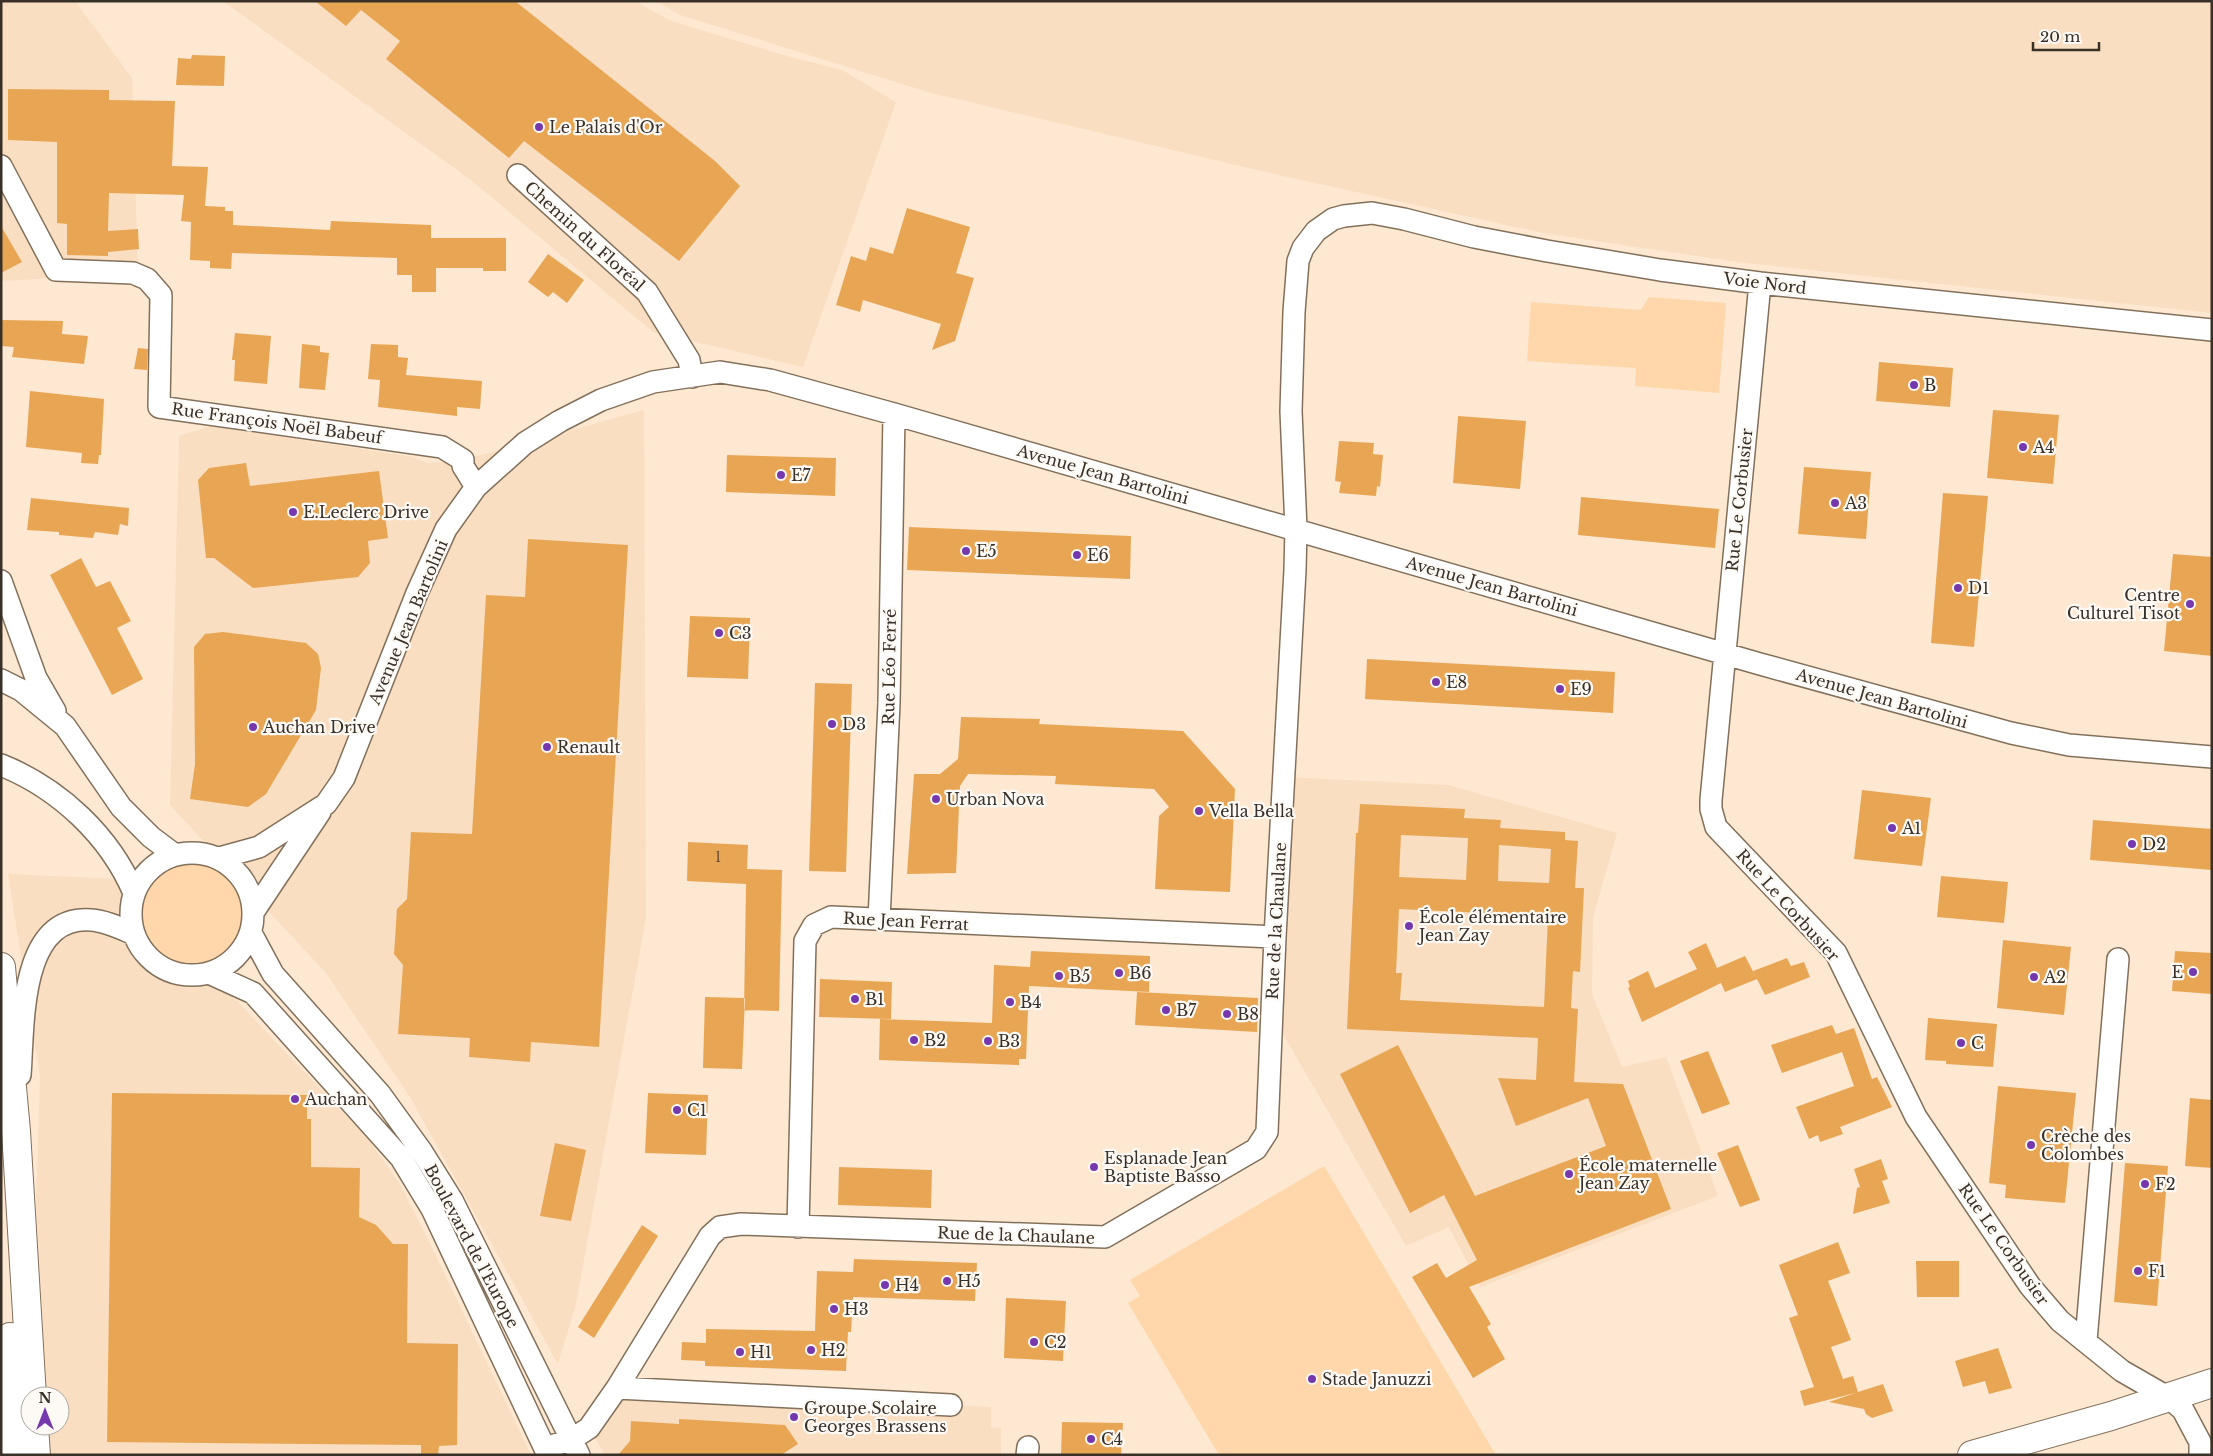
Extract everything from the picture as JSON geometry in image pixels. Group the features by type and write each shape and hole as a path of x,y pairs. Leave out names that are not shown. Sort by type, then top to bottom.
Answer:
{"main road":[{"path":"1,967 9,1138 15,1455"},
{"path":"9,1138 31,1386"},
{"path":"1,1351 10,1455"},
{"path":"2018,1455 2176,1404 2212,1382"},
{"path":"1972,1455 2176,1404 2212,1402"},
{"path":"35,1436 36,1455"}],"street":[{"name":"Rue François Noël Babeuf","path":"1,166 56,270 133,273 147,279 161,295 159,407 442,447 462,460 463,466 476,487"},
{"name":"Chemin du Floréal","path":"518,175 647,292 689,360 692,376"},
{"name":"Voie Nord","path":"1324,224 1344,216 1372,213 1474,237 1660,270 1760,283 2212,330"},
{"name":"Rue de la Chaulane","path":"547,1452 576,1447 617,1388 710,1236 720,1227 741,1224 1105,1237 1256,1149 1267,1132 1296,529 1290,411 1295,286 1298,261 1303,248 1324,224"},
{"name":"Rue Le Corbusier","path":"1760,283 1724,653 1711,809 1716,827 1836,953 1916,1117 2030,1286 2060,1321 2122,1371 2176,1404"},
{"name":"Avenue Jean Bartolini","path":"219,858 259,847 326,804 344,778 417,592 446,529 476,487 525,444 560,421 601,400 654,382 720,372 770,380 894,414 2011,734 2069,744 2212,757"},
{"name":"Rue Léo Ferré","path":"879,920 889,702 894,414"},
{"path":"1,581 36,678 65,726 121,807 151,836 175,855"},
{"path":"1,680 21,690 65,726"},
{"path":"1,764 23,774 79,815 99,836 116,859 134,893"},
{"path":"254,911 326,804"},
{"path":"197,853 219,858 233,867 244,880 251,895 254,911 251,933 245,946 235,958 223,967 209,973 193,975 164,968 142,950 134,934 131,908 134,893 150,869 175,855 197,853"},
{"name":"Rue Jean Ferrat","path":"798,1227 805,941 814,925 831,918 1275,937"},
{"path":"9,1138 27,994 35,955 43,940 56,928 74,921 90,920 106,923 134,934"},
{"name":"Boulevard de l'Europe","path":"251,933 273,974 380,1094 422,1152 452,1200 576,1447"},
{"path":"2086,1341 2118,959"},
{"name":"Boulevard de l'Europe","path":"209,973 253,992 401,1158 432,1208 547,1452"},
{"path":"617,1388 951,1405"},
{"path":"2176,1404 2200,1442 2200,1455"}],"shaded area":[{"path":"1,1 75,1 132,78 138,273 1,281"},
{"path":"223,1 635,1 671,21 787,56 842,70 896,102 803,367 653,332 472,181"},
{"path":"656,1 2212,1 2212,313 1737,262 1543,233 1274,174 931,93 680,15"},
{"path":"1649,297 1726,303 1719,393 1635,386 1636,368 1527,361 1531,302 1641,310"},
{"path":"644,410 646,918 576,1304 558,1364 410,1097 325,972 170,805 179,436 211,426 413,457 427,463 463,460"},
{"path":"1284,777 1448,785 1617,833 1593,917 1592,994 1622,1067 1666,1057 1718,1196 1480,1287 1449,1227 1406,1246 1272,1015"},
{"path":"192,853 215,857 235,871 249,891 253,914 249,937 235,957 215,971 192,975 169,971 149,957 135,937 131,914 135,891 149,871 169,857"},
{"path":"8,874 121,879 368,1139 400,1184 531,1455 51,1455 50,1436 70,1436 70,1386 46,1386 36,1205 40,1077"},
{"name":"Stade Januzzi","path":"1324,1166 1496,1455 1219,1455 1128,1303 1140,1296 1130,1280"},
{"name":"Groupe Scolaire Georges Brassens","path":"617,1388 991,1407 991,1427 1001,1428 1001,1455 605,1455 589,1428"}],"building":[{"path":"315,1 515,1 715,161 740,186 679,261 524,141 509,158 386,59 400,41 361,10 346,26"},
{"path":"192,55 225,56 224,86 176,85 178,58 191,59"},
{"path":"8,89 109,90 109,100 175,101 172,166 208,167 205,206 225,207 225,211 233,211 233,225 330,230 331,221 431,225 431,238 506,238 506,271 483,271 483,268 436,268 436,292 412,292 412,275 397,275 397,258 232,253 231,269 210,268 210,261 190,260 191,222 181,221 184,195 109,193 108,231 138,229 139,249 108,252 108,256 67,255 67,224 57,223 57,142 8,140"},
{"path":"907,208 970,227 956,273 974,278 955,341 932,350 941,324 863,300 860,312 836,305 851,256 866,261 870,247 893,254"},
{"path":"1,226 22,262 1,273"},
{"path":"548,254 584,280 567,303 553,292 548,297 528,282"},
{"path":"1,320 63,321 62,334 88,336 84,364 12,357 14,347 1,346"},
{"path":"235,333 271,336 267,384 234,381 235,360 232,360"},
{"path":"302,344 320,346 320,352 329,353 325,390 299,388"},
{"path":"371,344 398,345 398,357 408,358 406,375 482,381 480,409 457,407 457,416 378,407 380,380 368,379"},
{"path":"138,348 148,349 147,370 134,369"},
{"name":"B","path":"1879,362 1953,368 1950,407 1876,401"},
{"path":"30,391 104,399 101,455 99,455 98,464 81,463 82,453 26,447"},
{"name":"A4","path":"1993,410 2059,415 2053,484 1987,478"},
{"path":"1458,416 1526,421 1520,489 1453,483"},
{"path":"1339,441 1374,443 1373,454 1383,455 1380,487 1377,486 1376,496 1339,493 1341,482 1335,481"},
{"name":"E7","path":"727,455 836,458 835,496 726,492"},
{"name":"E.Leclerc Drive","path":"246,463 250,486 379,471 388,538 368,541 370,563 358,577 253,588 214,558 206,558 198,480 209,468"},
{"name":"A3","path":"1804,467 1871,472 1866,539 1798,534"},
{"path":"1943,493 1988,496 1974,647 1931,643"},
{"path":"1581,497 1719,509 1715,548 1578,535"},
{"path":"31,498 129,508 128,526 120,524 118,535 95,532 93,538 59,535 59,532 27,530"},
{"path":"909,527 1131,536 1130,579 907,570"},
{"name":"Renault","path":"528,539 628,545 599,1047 531,1042 530,1062 469,1057 470,1038 398,1034 403,965 394,954 397,909 407,899 411,832 472,834 486,595 525,597"},
{"name":"Centre Culturel Tisot","path":"2173,554 2212,557 2212,656 2164,651"},
{"path":"81,558 96,587 110,581 131,621 117,628 143,679 112,695 50,575"},
{"name":"C3","path":"690,616 750,618 748,679 687,677"},
{"name":"Auchan Drive","path":"223,632 306,643 318,654 321,668 316,710 266,794 248,807 190,799 195,764 194,647 205,634"},
{"path":"1367,659 1615,672 1613,713 1365,699"},
{"path":"815,683 852,684 846,872 809,871"},
{"name":"Vella Bella","path":"961,717 1040,719 1039,724 1183,731 1235,789 1230,892 1155,889 1159,816 1169,807 1154,789 1055,784 1056,776 968,774 960,786 956,873 907,874 914,774 940,774 958,759"},
{"name":"A1","path":"1862,790 1931,798 1922,866 1854,859"},
{"path":"1360,804 1465,809 1464,818 1501,820 1500,828 1565,832 1565,840 1578,841 1575,888 1584,888 1580,972 1573,971 1571,1008 1578,1009 1574,1082 1623,1084 1671,1209 1469,1287 1491,1324 1487,1327 1505,1359 1473,1378 1412,1277 1437,1263 1446,1278 1477,1260 1444,1195 1410,1213 1340,1074 1398,1045 1475,1196 1606,1146 1588,1098 1516,1126 1498,1078 1536,1080 1538,1038 1347,1029 1356,833 1358,833","holes":["1401,835 1468,838 1466,880 1399,877","1499,845 1551,849 1549,883 1498,881","1399,909 1548,916 1544,1007 1400,1000 1402,973 1396,973"]},
{"name":"D2","path":"2093,820 2212,829 2212,870 2090,860"},
{"path":"688,842 748,845 747,869 782,870 779,1011 744,1010 746,884 687,881"},
{"path":"1941,876 2008,882 2004,923 1937,917"},
{"name":"A2","path":"2003,940 2071,947 2064,1015 1997,1008"},
{"path":"1706,943 1717,968 1745,956 1757,979 1725,992 1721,983 1642,1022 1628,988 1630,987 1628,981 1648,971 1655,988 1697,969 1688,952"},
{"path":"1031,951 1150,956 1149,992 1029,986 1026,1059 1019,1059 1019,1065 879,1060 880,1019 992,1023 994,965 1030,967"},
{"name":"E","path":"2175,951 2212,953 2212,994 2172,991"},
{"path":"1787,958 1791,966 1804,962 1810,977 1765,995 1753,971"},
{"name":"B1","path":"820,979 892,982 891,1019 819,1017"},
{"path":"1137,992 1258,998 1257,1032 1135,1025"},
{"path":"705,997 745,998 742,1069 703,1068"},
{"name":"C","path":"1928,1018 1997,1024 1993,1067 1946,1064 1946,1061 1925,1060"},
{"path":"1832,1025 1836,1034 1854,1028 1872,1079 1877,1077 1892,1107 1840,1127 1843,1134 1820,1142 1818,1135 1809,1139 1796,1107 1854,1086 1842,1052 1782,1073 1771,1045"},
{"path":"1708,1051 1730,1104 1702,1114 1680,1061"},
{"name":"Crèche des Colombes","path":"1998,1086 2076,1093 2065,1203 2005,1198 2006,1185 1989,1183"},
{"path":"112,1093 307,1095 307,1119 311,1119 311,1167 360,1168 359,1217 376,1225 393,1244 408,1244 407,1343 458,1344 457,1445 439,1446 438,1455 421,1455 421,1445 107,1442"},
{"name":"C1","path":"648,1093 708,1095 706,1155 645,1153"},
{"path":"2190,1098 2212,1100 2212,1168 2185,1166"},
{"path":"555,1143 586,1150 571,1221 540,1216"},
{"path":"1738,1145 1760,1200 1740,1207 1717,1153"},
{"path":"1881,1159 1888,1179 1882,1181 1890,1203 1853,1214 1857,1188 1860,1187 1854,1169"},
{"path":"2125,1163 2168,1166 2157,1306 2114,1302"},
{"path":"839,1167 932,1170 931,1208 838,1205"},
{"path":"642,1225 658,1236 594,1338 578,1327"},
{"path":"1838,1242 1850,1273 1828,1281 1851,1340 1831,1347 1843,1379 1853,1376 1858,1392 1883,1384 1893,1411 1872,1418 1866,1414 1864,1409 1829,1402 1855,1393 1804,1406 1800,1391 1814,1387 1789,1318 1798,1315 1779,1265"},
{"path":"854,1259 977,1263 975,1301 853,1297 851,1332 848,1332 846,1371 705,1366 705,1361 681,1360 682,1342 706,1343 706,1329 815,1331 817,1271 853,1272"},
{"path":"1916,1261 1959,1261 1959,1297 1917,1297"},
{"name":"C2","path":"1006,1298 1066,1301 1063,1361 1004,1358"},
{"path":"1998,1348 2012,1388 1989,1394 1985,1381 1963,1387 1955,1361"},
{"path":"679,1419 785,1425 798,1444 781,1455 618,1455 630,1441 631,1421 679,1424"},
{"name":"C4","path":"1062,1422 1123,1423 1121,1455 1061,1455"}],"place":[{"name":"Le Palais d'Or","path":"539,127"},
{"name":"B","path":"1914,385"},
{"name":"A4","path":"2023,447"},
{"name":"E7","path":"781,475"},
{"name":"A3","path":"1835,503"},
{"name":"E.Leclerc Drive","path":"293,512"},
{"name":"E5","path":"966,551"},
{"name":"E6","path":"1077,555"},
{"name":"D1","path":"1958,588"},
{"name":"Centre Culturel Tisot","path":"2190,604"},
{"name":"C3","path":"719,633"},
{"name":"E8","path":"1436,682"},
{"name":"E9","path":"1560,689"},
{"name":"D3","path":"832,724"},
{"name":"Auchan Drive","path":"253,727"},
{"name":"Renault","path":"547,747"},
{"name":"Urban Nova","path":"936,799"},
{"name":"Vella Bella","path":"1199,811"},
{"name":"A1","path":"1892,828"},
{"name":"D2","path":"2132,844"},
{"name":"École élémentaire Jean Zay","path":"1409,926"},
{"name":"E","path":"2193,972"},
{"name":"B6","path":"1119,973"},
{"name":"B5","path":"1059,976"},
{"name":"A2","path":"2034,977"},
{"name":"B1","path":"855,999"},
{"name":"B4","path":"1010,1002"},
{"name":"B7","path":"1166,1010"},
{"name":"B8","path":"1227,1014"},
{"name":"B2","path":"914,1040"},
{"name":"B3","path":"988,1041"},
{"name":"C","path":"1961,1043"},
{"name":"Auchan","path":"295,1099"},
{"name":"C1","path":"677,1110"},
{"name":"Crèche des Colombes","path":"2031,1145"},
{"name":"Esplanade Jean Baptiste Basso","path":"1094,1167"},
{"name":"École maternelle Jean Zay","path":"1569,1174"},
{"name":"F2","path":"2145,1184"},
{"name":"F1","path":"2138,1271"},
{"name":"H5","path":"947,1281"},
{"name":"H4","path":"885,1285"},
{"name":"H3","path":"834,1309"},
{"name":"C2","path":"1034,1342"},
{"name":"H2","path":"811,1350"},
{"name":"H1","path":"740,1352"},
{"name":"Stade Januzzi","path":"1312,1379"},
{"name":"Groupe Scolaire Georges Brassens","path":"794,1417"},
{"name":"C4","path":"1091,1439"}]}
